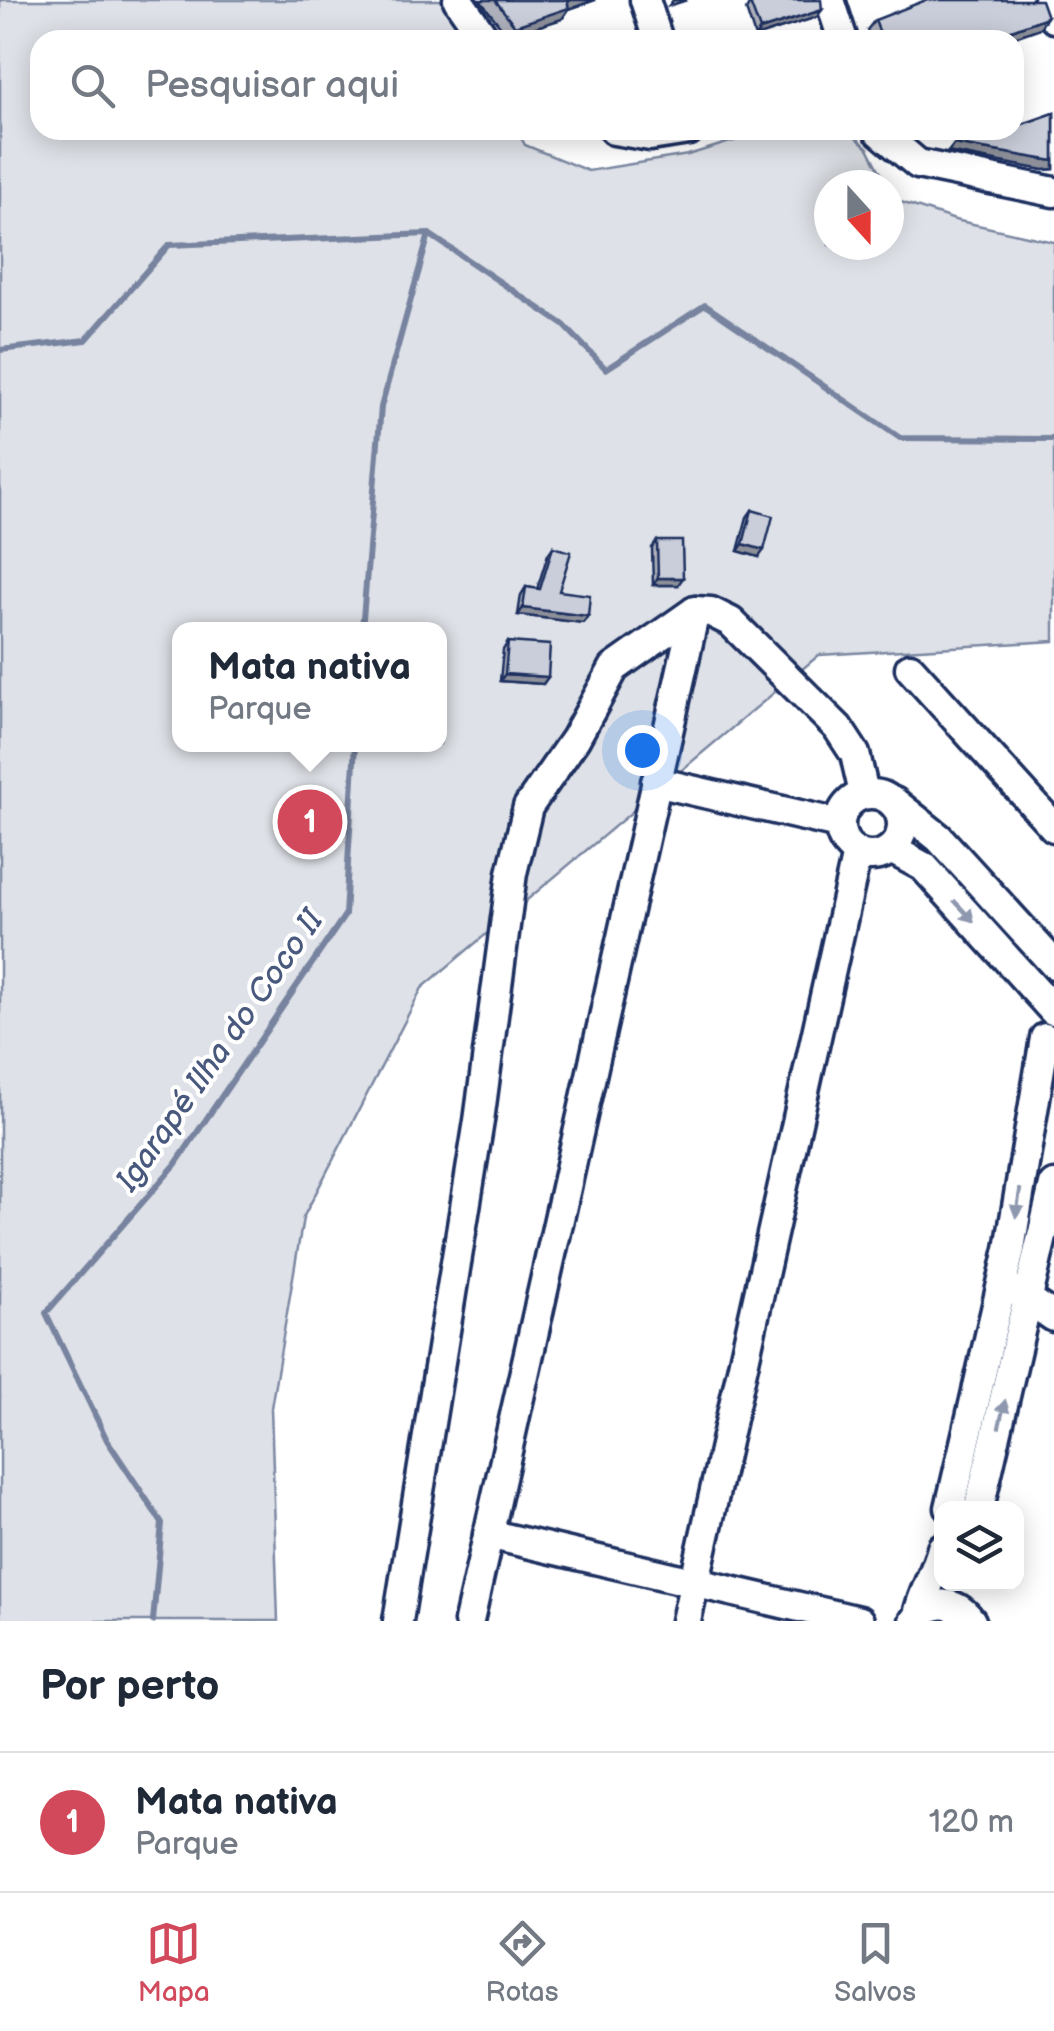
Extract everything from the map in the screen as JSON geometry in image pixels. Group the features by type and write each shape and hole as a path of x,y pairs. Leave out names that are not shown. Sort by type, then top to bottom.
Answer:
{"street":[{"path":"458,0 479,30"},
{"path":"645,0 655,30"},
{"path":"830,0 840,30"},
{"path":"1048,0 1054,18"},
{"path":"890,140 918,164 1054,192"},
{"path":"469,1621 695,612"},
{"path":"398,1621 479,1121 512,874 528,808 575,739 614,668 695,612 711,612 730,622 838,728 855,754 864,794"},
{"path":"910,668 1054,828"},
{"path":"656,782 839,824"},
{"path":"894,802 903,821 898,841 891,849 874,856 857,853 844,841 839,824 846,804 864,794 885,796 894,802 939,838 1054,963 1034,986"},
{"path":"891,849 924,867 1053,1009 1044,1027 1049,1046 1010,1249 952,1501"},
{"path":"686,1621 857,853"},
{"path":"981,1501 1030,1298 1046,1270 1054,1186"},
{"path":"1010,1249 1046,1270"},
{"path":"1001,1284 1030,1298 1054,1318"},
{"path":"488,1534 859,1621"},
{"path":"916,1618 922,1596 934,1581"},
{"path":"964,1591 968,1617"},
{"path":"916,1618 946,1604 968,1617"}],"shaded area":[{"path":"0,0 449,0 465,30 30,30 30,140 522,140 525,145 588,171 688,155 737,140 859,140 879,170 814,170 814,260 904,260 904,203 955,220 1054,242 1054,641 819,655 422,988 303,1218 271,1408 278,1621 0,1621"}],"building":[{"path":"495,0 571,0 567,1 569,8 515,26"},
{"path":"821,0 822,10 760,30 750,3"},
{"path":"926,0 1041,0 1047,17 1011,30 878,30 875,20"},
{"path":"1054,113 1054,161 954,144 964,140 1024,140 1024,124"},
{"path":"752,510 773,516 764,550 743,544"},
{"path":"657,541 682,541 683,578 658,578"},
{"path":"553,547 571,552 559,591 590,595 588,616 523,608 526,587 540,589"},
{"path":"508,642 550,645 548,677 505,674"}],"waterway":[{"path":"0,350 86,340 169,245 429,234"},
{"name":"Igarapé Ilha do Coco II","path":"363,622 381,407 429,234 564,325 606,369 705,305 900,438 1054,439"},
{"name":"Igarapé Ilha do Coco II","path":"153,1621 162,1523 107,1440 46,1313 175,1165 345,915 355,752"}],"place":[{"name":"Mata nativa","path":"310,822"}]}
